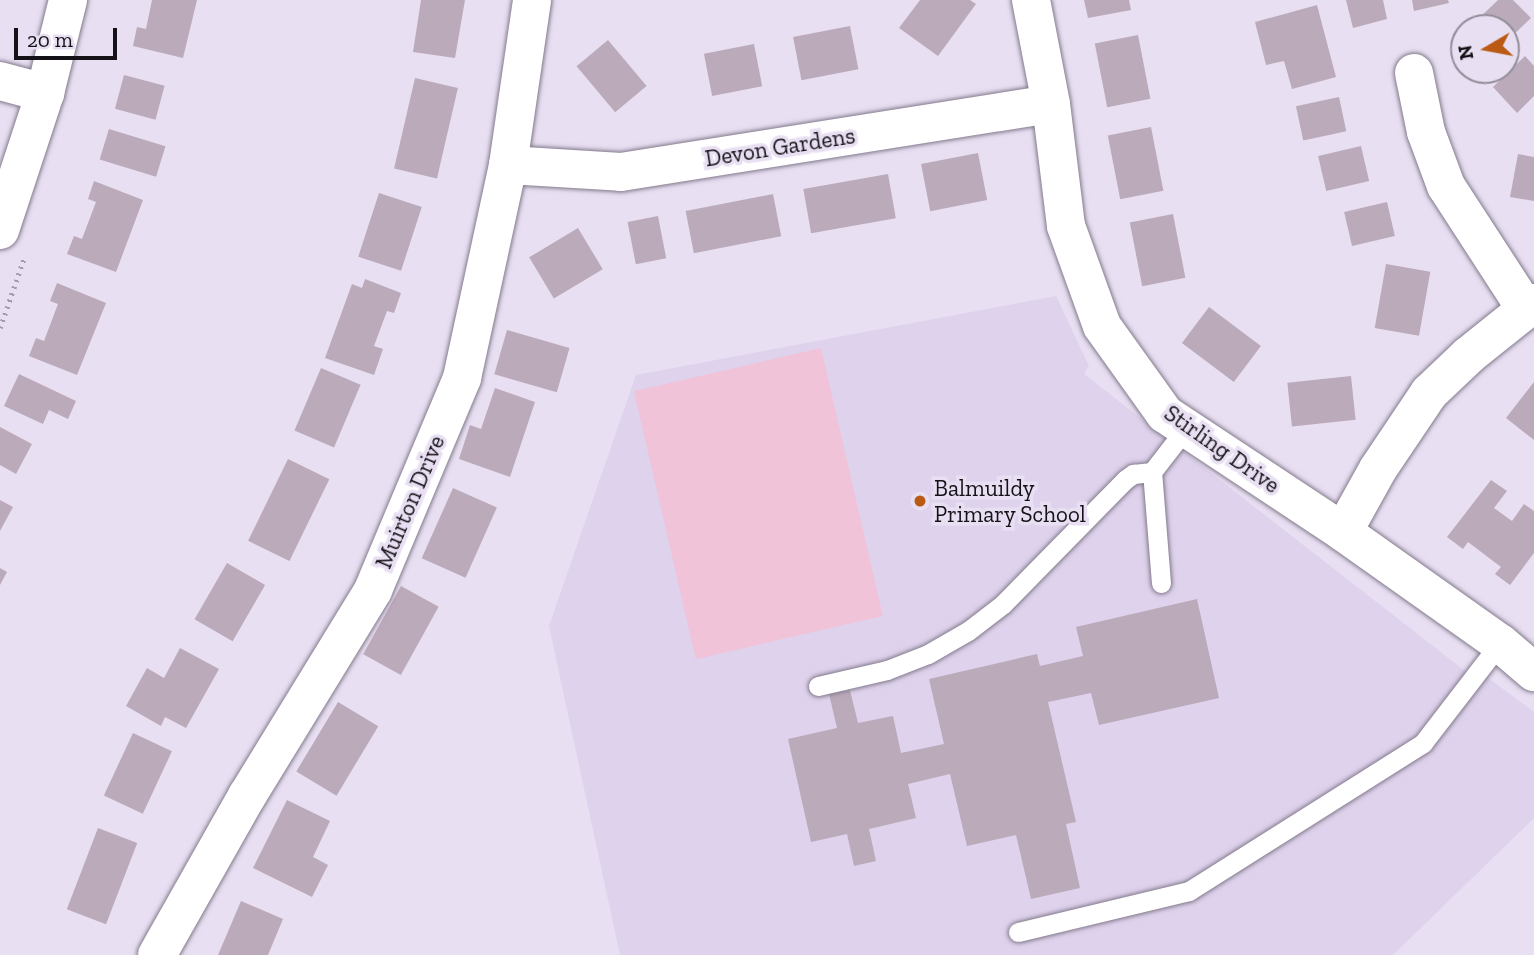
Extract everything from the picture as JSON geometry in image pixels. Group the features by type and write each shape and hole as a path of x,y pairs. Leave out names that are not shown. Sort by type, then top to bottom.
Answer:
{"street":[{"path":"0,230 45,93 68,0"},
{"name":"Muirton Drive","path":"157,955 254,785 373,590 462,378 509,165 532,0"},
{"name":"Stirling Drive","path":"1031,0 1051,104 1066,226 1102,326 1165,414 1343,532 1500,643 1534,672"},
{"path":"1343,532 1378,469 1429,393 1469,355 1530,306 1446,186 1426,132 1414,73"},
{"path":"0,81 45,93"},
{"name":"Devon Gardens","path":"509,165 621,172 1051,104"}],"lane":[{"path":"1161,583 1152,472 1186,428"},
{"path":"818,686 897,666 928,654 968,631 1003,604 1126,479 1133,474 1152,472"},
{"path":"1018,932 1189,891 1423,743 1500,643"}],"shaded area":[{"name":"Balmuildy Primary School","path":"1056,296 1089,366 1084,374 1474,678 1480,672 1534,712 1534,818 1393,955 620,955 549,626 636,375"},
{"path":"821,348 883,616 696,659 634,391"}],"building":[{"path":"152,0 197,0 183,58 133,46 137,27 146,29"},
{"path":"421,0 465,0 455,58 413,52"},
{"path":"920,0 970,0 976,4 938,56 899,28"},
{"path":"1084,0 1129,0 1131,10 1088,18"},
{"path":"1346,0 1383,0 1387,19 1353,28"},
{"path":"1412,0 1448,0 1449,3 1414,11"},
{"path":"1498,0 1513,0 1531,18 1520,29 1520,14 1483,14"},
{"path":"1317,5 1336,77 1292,89 1284,61 1266,65 1255,22"},
{"path":"850,26 858,69 801,80 793,37"},
{"path":"1138,35 1150,99 1107,107 1095,43"},
{"path":"608,40 647,86 615,112 577,66"},
{"path":"754,44 762,86 712,96 704,54"},
{"path":"1525,56 1534,66 1534,96 1517,113 1493,87 1496,84 1520,84 1520,61"},
{"path":"124,75 165,86 156,120 115,109"},
{"path":"415,78 458,88 437,179 394,169"},
{"path":"1339,97 1346,131 1303,140 1296,106"},
{"path":"1151,127 1163,191 1120,199 1108,135"},
{"path":"109,129 165,146 156,177 100,160"},
{"path":"1361,146 1369,181 1326,191 1318,156"},
{"path":"978,153 987,200 930,211 921,164"},
{"path":"1518,154 1534,157 1534,201 1510,197"},
{"path":"888,174 896,218 811,233 803,189"},
{"path":"94,181 143,200 116,272 67,254 74,236 82,239 96,202 88,199"},
{"path":"379,193 422,207 401,271 358,257"},
{"path":"773,194 781,236 694,253 686,211"},
{"path":"1387,202 1395,236 1352,246 1344,212"},
{"path":"1173,214 1185,278 1142,286 1130,222"},
{"path":"658,216 666,258 636,264 628,222"},
{"path":"578,228 603,269 554,299 529,257"},
{"path":"1386,264 1430,272 1419,336 1375,328"},
{"path":"365,279 401,293 394,313 387,311 374,346 383,349 374,375 325,358 352,284 362,288"},
{"path":"57,283 106,303 77,375 29,356 36,338 44,341 58,304 50,301"},
{"path":"1209,307 1261,346 1234,382 1182,343"},
{"path":"507,330 569,348 557,392 494,374"},
{"path":"321,368 361,385 334,447 294,431"},
{"path":"19,374 76,401 68,419 49,410 43,424 4,406"},
{"path":"1351,376 1356,420 1292,426 1287,383"},
{"path":"1534,382 1534,440 1506,418"},
{"path":"495,388 535,402 510,477 459,459 470,425 481,429"},
{"path":"0,427 32,444 16,474 0,465"},
{"path":"288,459 329,479 289,561 248,541"},
{"path":"1491,480 1507,491 1494,508 1512,521 1524,504 1534,511 1534,553 1510,585 1495,574 1501,567 1468,542 1463,549 1447,537"},
{"path":"453,488 497,508 466,578 422,558"},
{"path":"0,500 13,507 0,531"},
{"path":"227,563 265,585 233,641 194,619"},
{"path":"0,568 7,572 0,585"},
{"path":"401,586 439,607 401,675 363,654"},
{"path":"1197,599 1219,698 1099,725 1091,693 1048,702 1076,822 1066,824 1080,888 1031,899 1016,835 967,846 950,774 908,784 916,818 869,829 876,861 854,866 847,834 811,842 788,739 837,728 829,694 850,690 858,723 893,716 901,753 944,744 929,679 1037,654 1040,666 1083,656 1076,627"},
{"path":"180,648 219,669 186,728 165,717 161,726 126,706 147,668 164,678"},
{"path":"338,702 378,726 337,796 296,771"},
{"path":"133,733 172,751 143,814 104,796"},
{"path":"287,800 330,821 313,857 328,865 312,897 253,868"},
{"path":"98,828 137,843 106,924 67,909"},
{"path":"241,901 283,919 268,955 218,955"}],"place":[{"name":"Balmuildy Primary School","path":"920,501"}]}
